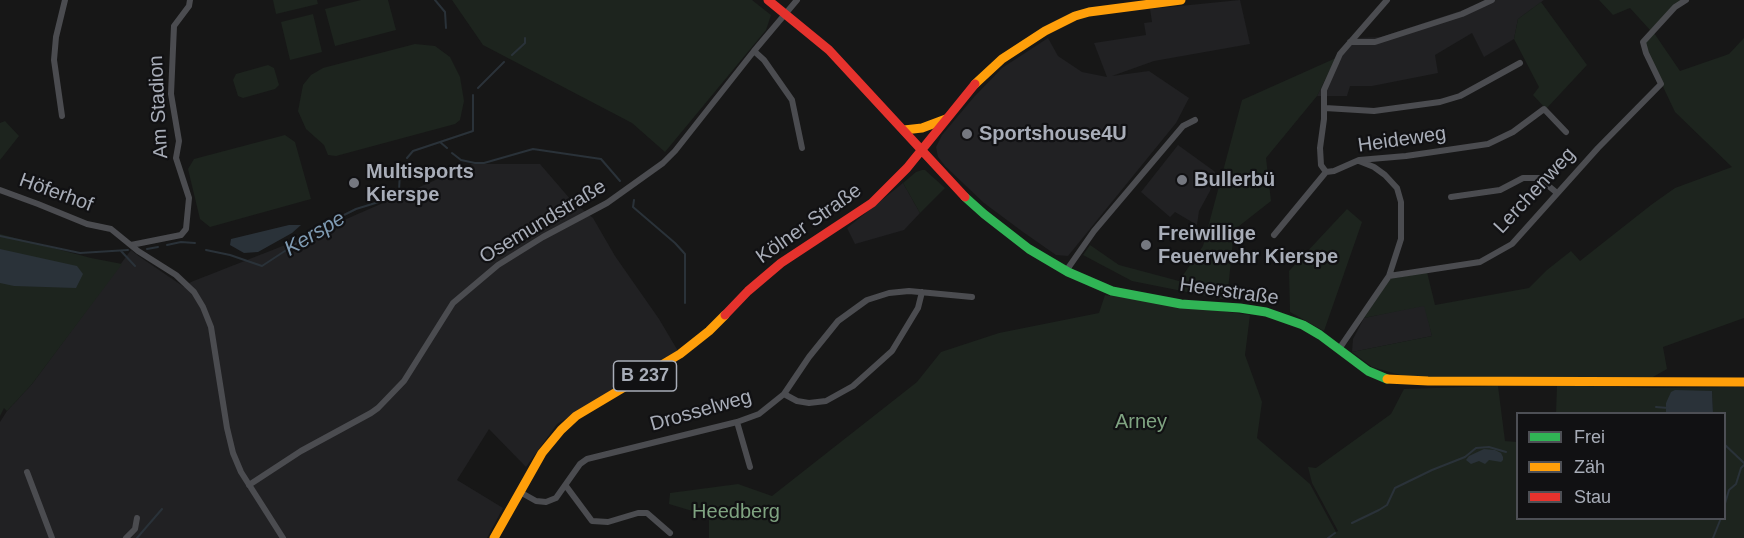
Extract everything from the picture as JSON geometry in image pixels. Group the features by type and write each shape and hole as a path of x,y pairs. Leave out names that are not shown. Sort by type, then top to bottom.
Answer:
{"main road":[{"name":"Heerstraße","path":"768,0 829,50 958,190 984,214 1029,249 1066,271 1112,291 1181,304 1266,312 1303,325 1368,371 1388,379 1406,381 1744,382"},
{"name":"Kölner Straße","path":"494,538 542,453 561,430 576,416 658,368 692,345 781,263 872,202 888,188 973,86 994,65 1063,21 1089,12 1181,0"},
{"path":"904,130 922,128 946,118"}],"street":[{"path":"62,117 54,60 56,37 64,0"},
{"name":"Am Stadion","path":"131,245 181,235 186,230 189,198 176,158 179,141 171,94 174,26 189,6 190,0"},
{"name":"Osemundstraße","path":"249,485 301,451 378,408 404,381 453,303 508,258 607,203 652,172 675,151 796,0"},
{"path":"1274,236 1326,172 1321,165 1320,148 1325,108 1324,90 1340,54 1387,0"},
{"path":"1350,42 1375,42 1462,14 1492,0"},
{"name":"Lerchenweg","path":"1389,276 1480,262 1512,244 1598,148 1661,84 1643,42 1675,7 1686,0"},
{"path":"754,51 764,60 792,100 802,148"},
{"path":"1325,108 1374,111 1440,102 1460,96 1520,63"},
{"name":"Heideweg","path":"1326,172 1359,160 1406,156 1488,144 1513,132 1544,110 1566,132"},
{"path":"1066,271 1094,231 1183,126 1195,120"},
{"path":"1339,349 1389,276 1401,239 1401,202 1397,188 1385,175 1359,160"},
{"path":"1451,197 1500,190 1523,177 1539,178 1557,194"},
{"name":"Höferhof","path":"0,190 87,224 111,229 182,280 194,292 203,307 212,332 222,401 230,441 238,465 283,538"},
{"name":"Drosselweg","path":"520,492 536,501 546,502 556,498 580,464 587,459 737,422 759,414 784,394 809,357 838,321 867,300 889,293 909,291 972,297"},
{"path":"784,394 809,403 826,401 853,386 892,351 918,308 922,292"},
{"path":"737,422 750,467"},
{"path":"27,472 52,538"},
{"path":"566,486 592,521 608,522 638,513 647,513 670,533"},
{"path":"126,538 135,529 137,518"}],"shaded area":[{"path":"1240,0 1250,44 1154,61 1112,76 1149,71 1189,98 1176,123 1068,256 1056,255 984,203 938,157 936,147 942,135 974,97 1002,68 1048,38 1058,56 1082,72 1107,77 1094,43 1146,35 1144,23 1152,22 1150,9"},
{"path":"1486,0 1544,0 1518,19 1514,39 1484,57 1472,33 1435,55 1438,73 1372,86 1350,86 1347,96 1317,96 1336,58 1355,38 1381,37 1469,8"},
{"name":"Bullerbü","path":"1178,145 1216,174 1199,211 1197,225 1175,212 1170,217 1141,192"},
{"path":"472,164 540,164 571,200 593,218 615,256 659,319 678,351 557,424 526,467 489,429 457,480 503,508 487,538 0,538 0,422 32,384 131,250 184,287 191,282 303,238"},
{"path":"903,183 920,213 904,230 855,244 847,228"},
{"path":"289,225 301,225 292,233 258,252 244,253 230,245 231,239"},
{"path":"0,249 77,266 83,274 76,288 14,286 0,283"},
{"path":"1425,305 1432,336 1352,352 1353,339 1364,318"},
{"path":"1675,390 1712,391 1713,412 1666,412 1666,403 1671,392"},
{"path":"1484,449 1501,453 1503,460 1501,462 1489,460 1485,464 1479,461 1471,464 1466,460 1469,456"}],"green space":[{"path":"273,0 317,0 318,4 276,14"},
{"path":"361,0 388,0 396,30 335,46 325,9"},
{"path":"452,0 752,0 771,15 766,30 665,152 632,123 483,45"},
{"path":"1599,0 1682,0 1650,30 1630,8 1613,15"},
{"path":"1541,2 1587,65 1546,109 1533,95 1539,87 1514,39 1518,19"},
{"path":"313,14 322,52 290,60 281,22"},
{"path":"1654,33 1680,71 1729,54 1744,38 1744,318 1663,347 1667,369 1653,377 1407,377 1372,367 1352,352 1432,336 1424,306 1364,318 1390,279 1427,272 1435,305 1529,288 1571,251 1580,261 1675,188 1732,167 1675,112 1647,53 1645,42"},
{"path":"415,44 435,46 450,57 460,77 464,101 460,120 455,124 336,156 328,155 324,145 306,129 298,111 303,85 311,75 323,68"},
{"path":"1336,58 1317,96 1266,158 1271,201 1234,230 1227,300 1132,281 1083,255 1090,245 1119,265 1179,281 1203,246 1242,100"},
{"path":"268,65 274,68 279,85 275,89 243,98 238,96 233,80 236,74"},
{"path":"5,121 19,136 0,160 0,123"},
{"path":"285,135 295,142 311,199 210,227 200,219 188,169 194,159"},
{"path":"925,170 945,188 920,213 903,183"},
{"path":"1347,209 1362,222 1324,331 1290,312 1289,271"},
{"path":"0,234 122,264 32,384 7,411 4,408 0,416"},
{"name":"Arney","path":"1105,295 1250,315 1245,355 1262,402 1257,438 1310,484 1336,532 1338,531 1312,483 1308,467 1316,468 1391,414 1404,389 1498,386 1505,441 1516,442 1516,520 1726,520 1726,412 1713,412 1712,391 1666,403 1666,412 1556,412 1557,385 1651,388 1744,387 1744,538 709,538 709,516 669,504 670,493 738,484 772,496 917,382 941,352 999,333 1099,313"}],"waterway":[{"path":"435,0 445,12 446,28"},
{"path":"512,55 525,43 525,38"},
{"path":"478,88 504,62"},
{"path":"440,142 473,131 473,95"},
{"name":"Kerspe","path":"407,158 413,151 440,142 447,148"},
{"name":"Kerspe","path":"452,153 461,160 475,163 484,163 533,149 601,159 620,181"},
{"name":"Kerspe","path":"206,250 262,266 326,224 356,209 395,197 399,192 400,168"},
{"name":"Kerspe","path":"634,200 633,207 685,254 685,303"},
{"name":"Kerspe","path":"0,236 80,253 128,250"},
{"name":"Kerspe","path":"167,245 181,242 195,243"},
{"name":"Kerspe","path":"147,249 158,247"},
{"path":"121,251 135,266"},
{"path":"1656,407 1668,408"},
{"path":"1726,446 1744,463"},
{"path":"1352,523 1387,505 1395,488 1465,457 1476,448 1489,447 1506,452"},
{"path":"1726,500 1729,490 1736,484 1744,465"},
{"path":"137,538 162,509"},
{"path":"1713,538 1720,520"},
{"path":"1328,538 1335,533"}],"traffic: fast":[{"path":"965,197 1029,249 1068,272 1112,291 1181,304 1266,312 1303,325 1368,371 1387,379"}],"traffic: slow":[{"path":"975,84 1002,59 1045,31 1075,16 1089,12 1181,0"},
{"path":"904,130 922,128 946,119"},
{"path":"494,538 542,453 561,430 576,416 680,354 725,315"},
{"path":"1387,379 1744,382"}],"traffic: jam":[{"path":"768,0 829,50 965,197"},
{"path":"725,315 748,291 781,263 872,203 907,168 975,84"}],"place":[{"name":"Sportshouse4U","path":"967,134"},
{"name":"Bullerbü","path":"1182,180"},
{"name":"Multisports Kierspe","path":"354,183"},
{"name":"Freiwillige Feuerwehr Kierspe","path":"1146,245"}],"park label":[{"name":"Heedberg","path":"736,512"}]}
